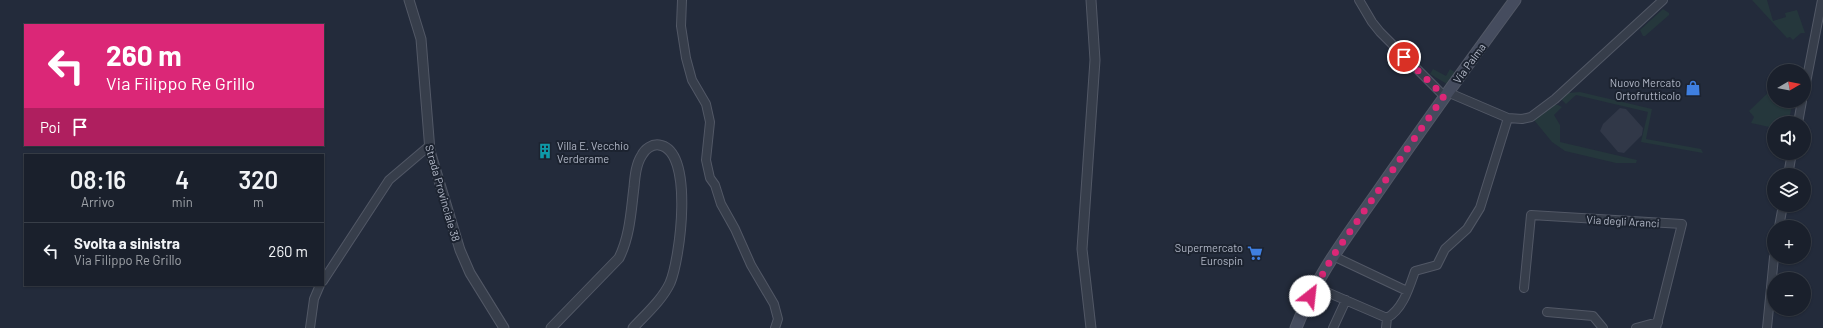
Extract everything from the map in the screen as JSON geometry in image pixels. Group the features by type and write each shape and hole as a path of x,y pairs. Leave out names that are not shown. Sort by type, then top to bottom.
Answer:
{"main road":[{"name":"Via Palma","path":"1296,328 1315,287 1333,256 1446,94 1515,0"}],"street":[{"name":"Strada Provinciale 38","path":"409,0 421,39 429,146 460,250 470,273 504,328"},
{"path":"682,0 681,26 686,58 692,80 706,104 710,122 706,160 710,178 715,185 721,204 735,229 751,265 774,304 778,319 775,328"},
{"path":"1091,0 1095,60 1082,249 1091,328"},
{"path":"1359,0 1372,22 1380,32 1446,94 1508,118 1522,119 1531,117 1540,112 1663,0"},
{"path":"1810,64 1822,0"},
{"path":"1387,318 1395,313 1415,272 1437,265 1445,249 1467,229 1480,208 1508,118"},
{"path":"551,328 619,258 625,246 629,230 636,171 641,156 645,150 658,144 665,146 669,150 678,166 682,212 677,254 674,270 664,294 634,328"},
{"path":"324,279 389,180 429,146"},
{"name":"Via degli Aranci","path":"1524,288 1531,216 1682,224 1657,325"},
{"path":"1333,256 1407,291"},
{"path":"1766,328 1773,264"},
{"path":"310,328 314,300 320,286"},
{"path":"1315,287 1387,318"},
{"path":"1333,328 1346,300"},
{"path":"1547,312 1593,316 1603,328"},
{"path":"1386,328 1387,318"},
{"path":"1636,328 1657,325"}],"shaded area":[{"path":"1752,0 1767,0 1773,21 1786,17 1785,13 1797,10 1805,33 1801,33 1793,40 1790,37 1787,38"},
{"path":"1663,9 1669,13 1669,15 1645,36 1643,36 1640,30"},
{"path":"1433,69 1446,76 1450,69 1456,73 1447,84 1430,74"},
{"path":"1580,92 1652,109 1646,139 1701,149 1703,153 1641,142 1648,112 1576,95 1566,104 1561,99 1567,93"},
{"path":"1767,94 1767,108 1791,108 1790,116 1767,116 1767,126 1751,123 1754,117 1749,111"},
{"path":"1554,105 1562,107 1554,115 1560,125 1560,142 1637,160 1636,163 1616,163 1565,151 1552,142 1534,120"},
{"path":"1620,108 1626,109 1643,128 1642,135 1624,153 1618,152 1600,131 1603,124"}],"place":[{"name":"Nuovo Mercato Ortofrutticolo","path":"1693,88"},
{"name":"Villa E. Vecchio Verderame","path":"545,151"},
{"name":"Supermercato Eurospin","path":"1255,253"}],"route":[{"path":"1310,296 1333,256 1444,96 1404,57"}]}
